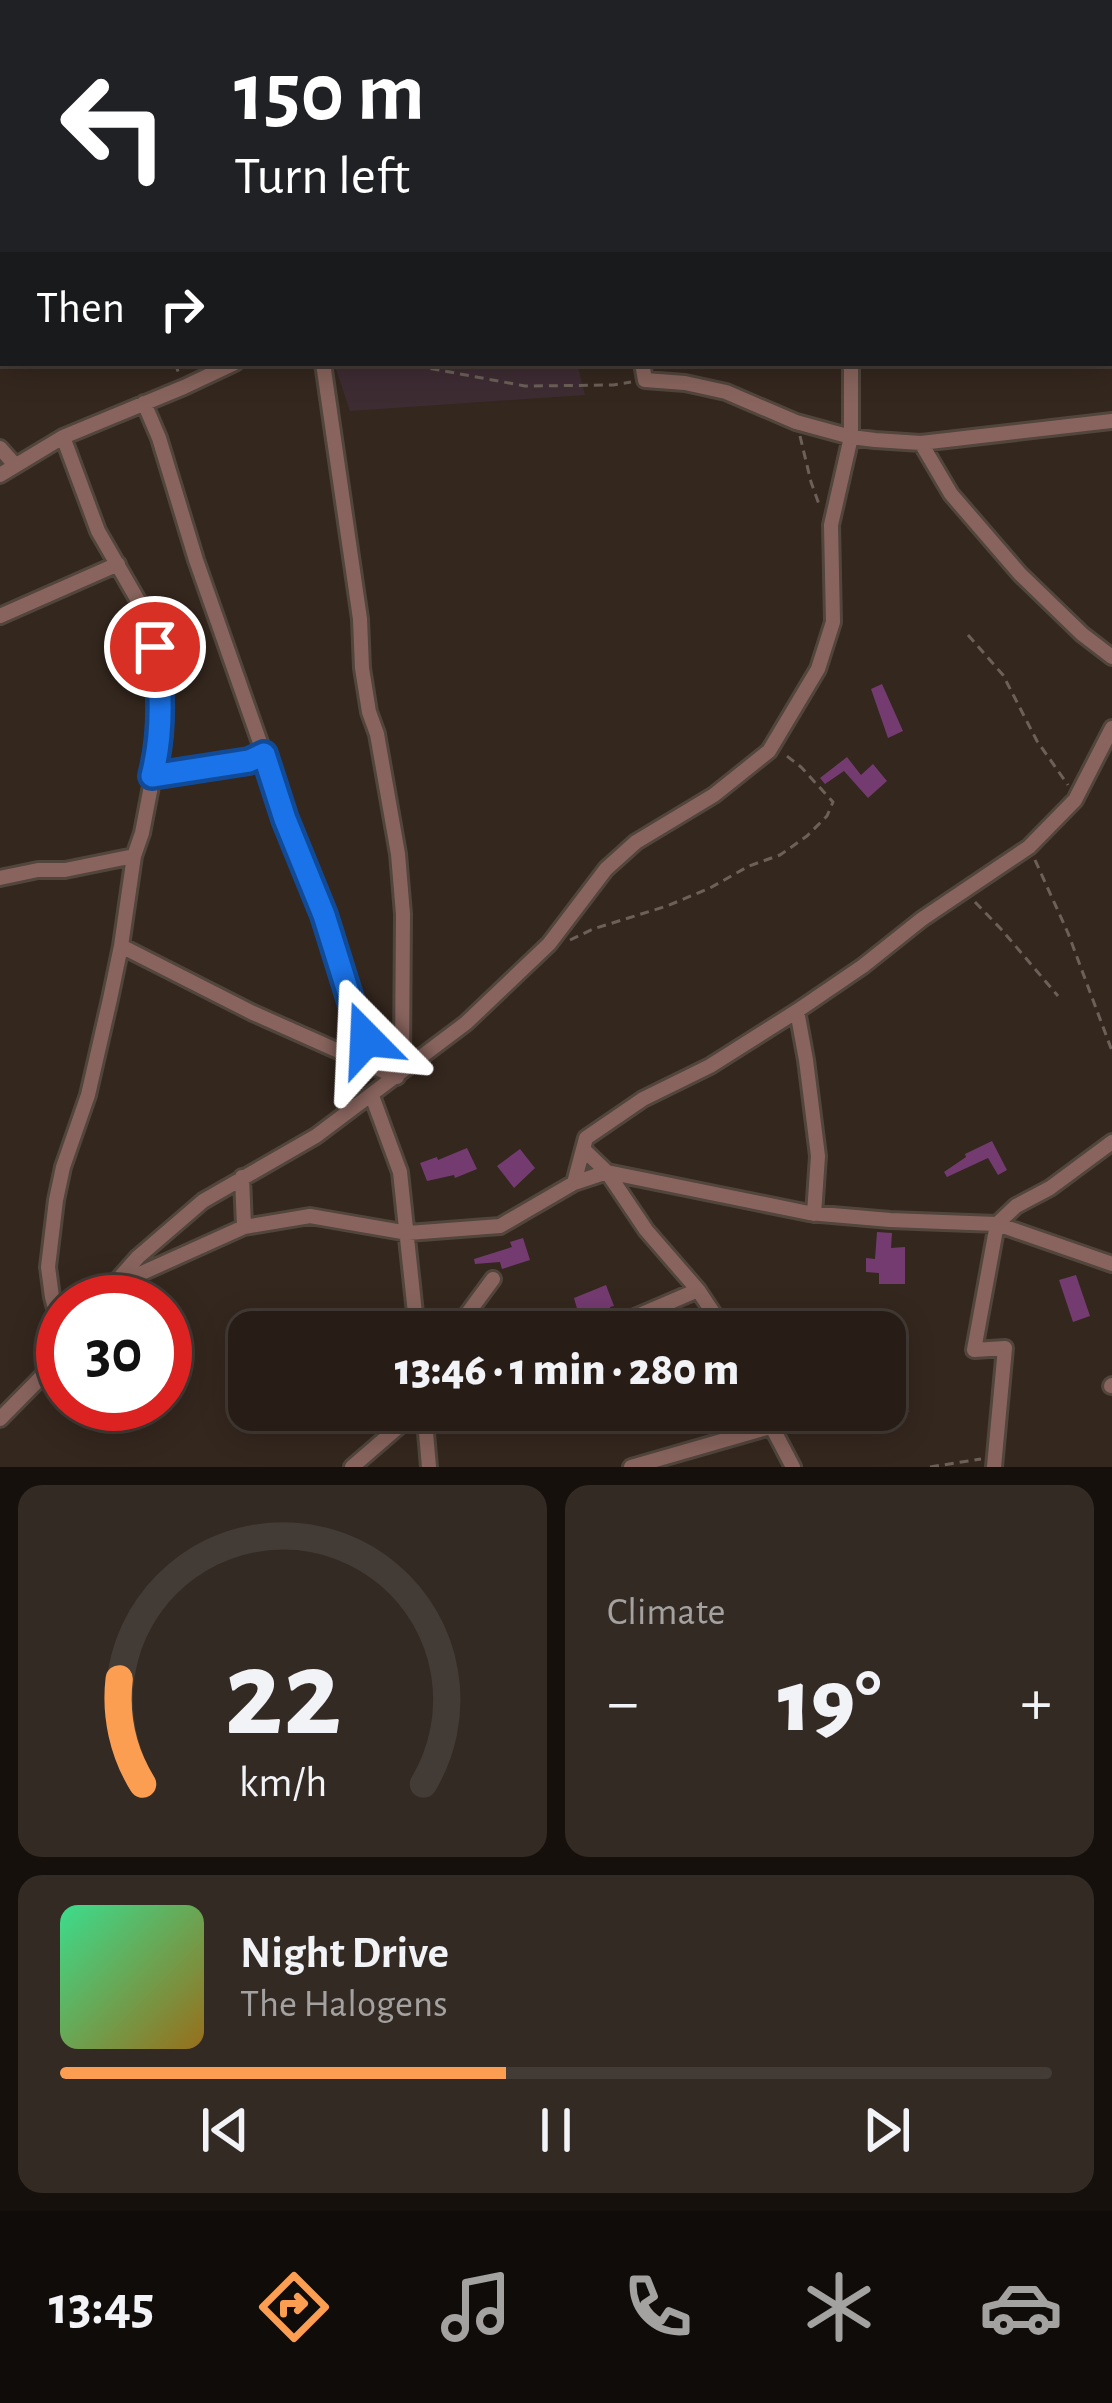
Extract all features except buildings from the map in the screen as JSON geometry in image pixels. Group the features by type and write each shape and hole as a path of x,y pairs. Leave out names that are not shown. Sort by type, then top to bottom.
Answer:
{"street":[{"path":"0,475 63,437 228,366"},
{"path":"323,366 361,619 362,668 398,854 403,914 401,1071"},
{"path":"643,366 645,380 726,392 796,422 851,437 921,443 1112,421"},
{"path":"121,1275 203,1201 316,1136 466,1024 538,954 606,869 636,842 714,795 771,747 824,656 833,622 831,525 851,437 851,366"},
{"path":"144,404 358,1024 376,1050 401,1071"},
{"path":"50,1275 56,1200 88,1095 122,946 160,722 155,647 140,604 98,531 63,437"},
{"path":"921,443 951,494 1020,574 1112,657"},
{"path":"0,448 15,465"},
{"path":"0,616 118,564"},
{"path":"574,1183 586,1138 643,1099 710,1066 797,1011 1029,848 1078,794 1112,728"},
{"path":"152,776 249,761 264,754"},
{"path":"0,878 134,856"},
{"path":"122,946 254,1013 401,1071"},
{"path":"797,1011 818,1156 814,1214"},
{"path":"372,1096 400,1172 415,1311"},
{"path":"994,1462 1005,1348 974,1350 997,1224 1016,1206 1050,1188 1112,1142"},
{"path":"583,1148 608,1172 646,1230 712,1311"},
{"path":"137,1275 244,1227 310,1216 408,1233 500,1226 574,1183 608,1172 814,1214 997,1224 1112,1264"},
{"path":"242,1177 244,1227"},
{"path":"470,1311 494,1279"},
{"path":"654,1311 698,1290"},
{"path":"0,1419 36,1382"},
{"path":"352,1467 396,1431"},
{"path":"424,1431 429,1467"},
{"path":"631,1467 756,1431"},
{"path":"772,1431 793,1467"}],"path":[{"path":"417,366 525,386 645,380"},
{"path":"796,422 817,503 831,525"},
{"path":"968,635 1003,675 1045,755 1078,794"},
{"path":"558,947 593,929 710,888 807,836 827,816 833,802 801,767 771,747"},
{"path":"1029,848 1068,933 1112,1051"},
{"path":"968,890 1058,996"},
{"path":"930,1467 994,1462"}],"shaded area":[{"path":"335,366 578,366 585,395 350,411"}],"route":[{"path":"155,647 160,708 152,776 249,761 264,754 366,1039"}]}
